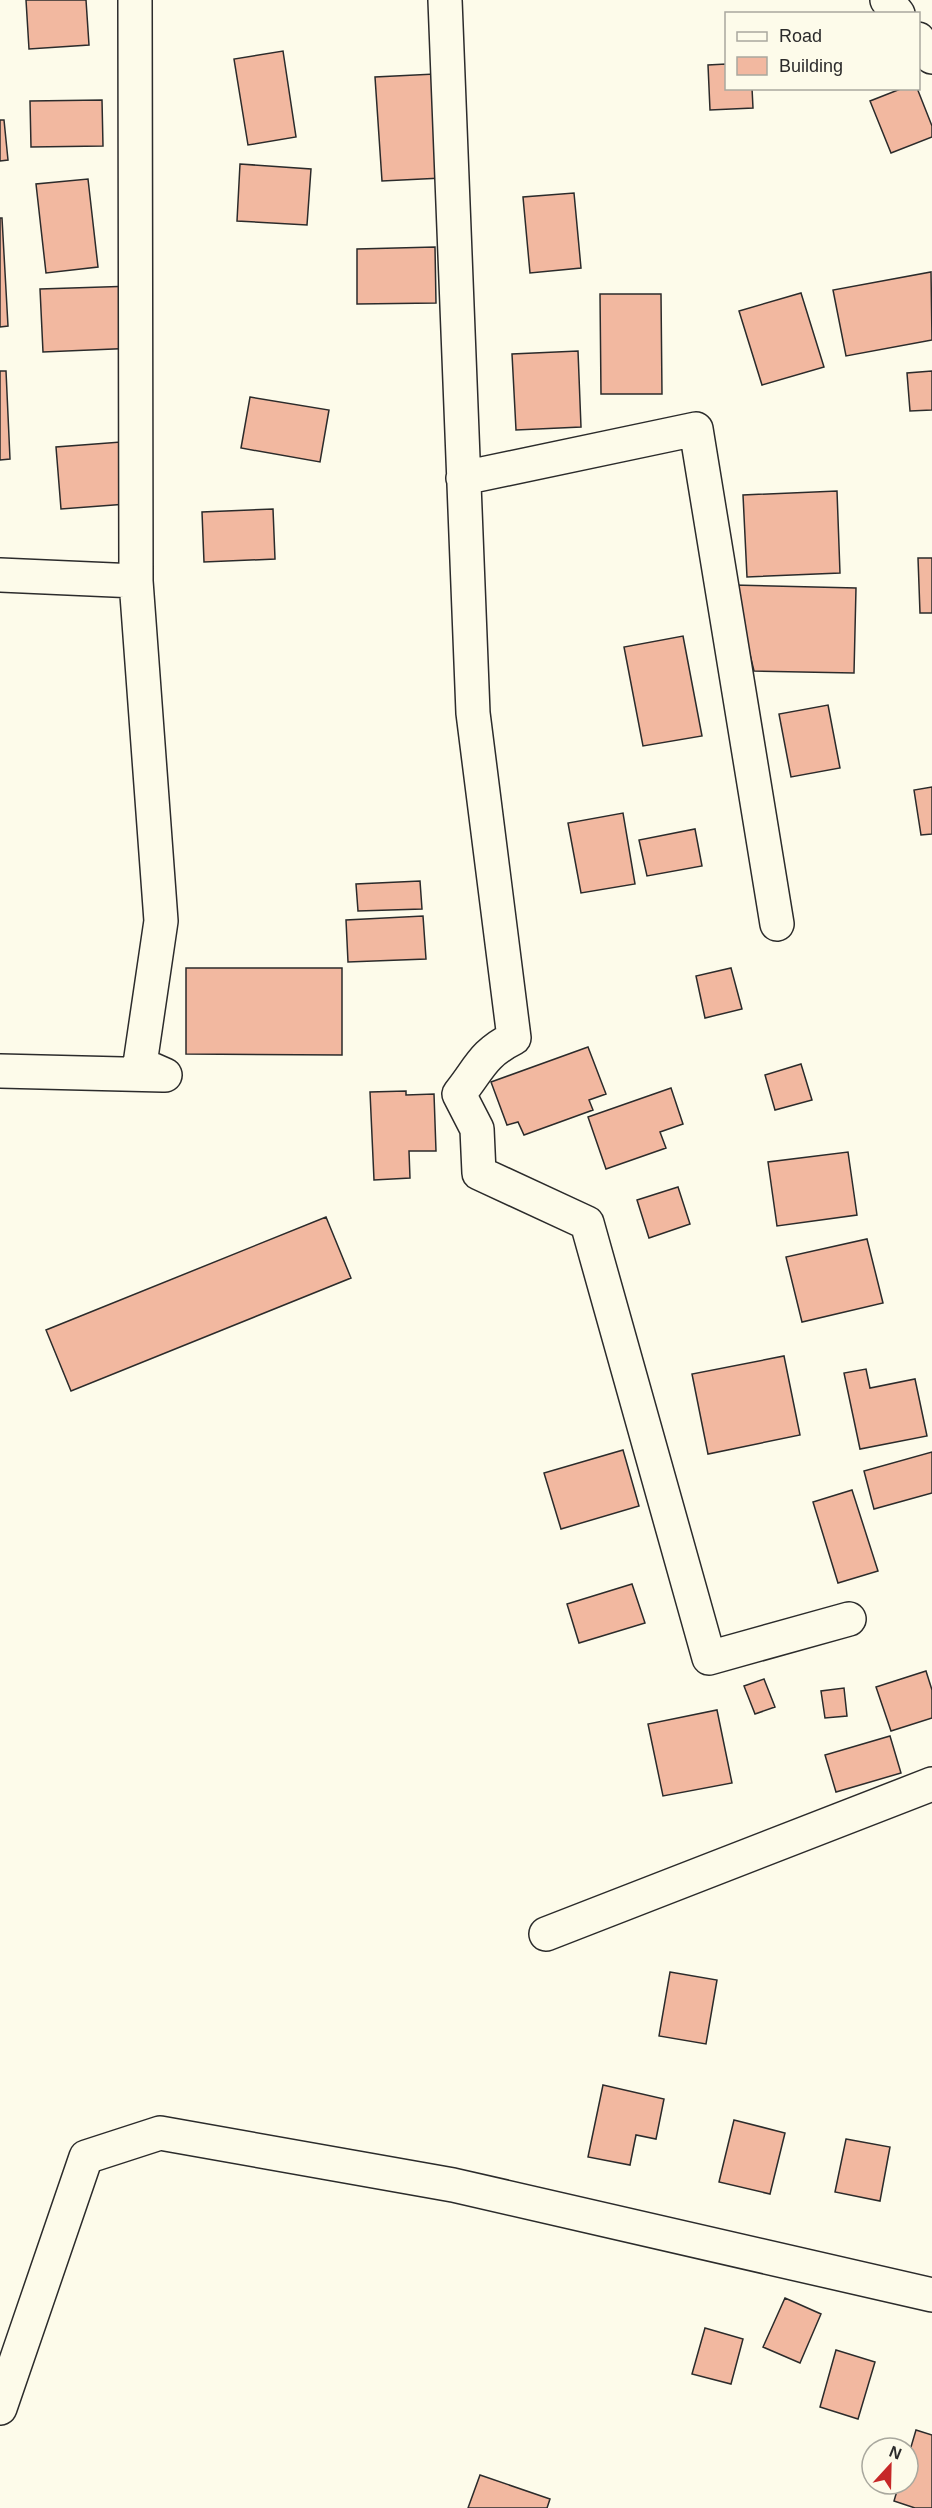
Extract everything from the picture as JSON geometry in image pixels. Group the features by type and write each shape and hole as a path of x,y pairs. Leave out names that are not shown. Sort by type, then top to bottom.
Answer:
{"street":[{"path":"0,1071 165,1075 140,1064 161,921 136,581 135,0"},
{"path":"445,0 473,713 514,1038 495,1048 478,1065 459,1094 477,1129 479,1173 587,1223 709,1658 849,1618"},
{"path":"887,0 896,12"},
{"path":"920,42 932,57"},
{"path":"464,478 696,429 777,924"},
{"path":"0,575 136,581"},
{"path":"546,1934 932,1784"},
{"path":"0,2408 86,2157 160,2133 453,2185 932,2295"}],"building":[{"path":"26,0 86,0 89,45 29,49"},
{"path":"283,51 296,137 248,145 234,59"},
{"path":"725,64 725,90 752,90 753,108 710,110 708,65"},
{"path":"435,74 442,178 382,181 375,77"},
{"path":"898,90 918,90 932,126 932,137 891,153 870,101"},
{"path":"102,100 103,146 31,147 30,101"},
{"path":"0,120 4,120 8,160 0,161"},
{"path":"240,164 311,169 307,225 237,221"},
{"path":"88,179 98,267 46,273 36,184"},
{"path":"574,193 581,268 530,273 523,197"},
{"path":"0,218 2,218 8,326 0,327"},
{"path":"435,247 436,303 357,304 357,249"},
{"path":"931,272 932,340 846,356 833,290"},
{"path":"134,286 137,348 43,352 40,289"},
{"path":"801,293 824,367 762,385 739,311"},
{"path":"600,294 661,294 662,394 601,394"},
{"path":"578,351 581,427 516,430 512,354"},
{"path":"0,371 6,371 10,459 0,460"},
{"path":"932,371 932,410 910,411 907,373"},
{"path":"250,397 329,410 320,462 241,448"},
{"path":"134,441 140,503 61,509 56,447"},
{"path":"837,491 840,573 747,577 743,495"},
{"path":"273,509 275,559 204,562 202,512"},
{"path":"918,558 932,558 932,613 920,613"},
{"path":"733,585 856,588 854,673 754,671"},
{"path":"683,636 702,736 643,746 624,647"},
{"path":"828,705 840,768 791,777 779,714"},
{"path":"932,787 932,834 921,835 914,790"},
{"path":"623,813 635,884 581,893 568,823"},
{"path":"695,829 702,866 647,876 639,840"},
{"path":"420,881 422,909 358,911 356,884"},
{"path":"423,916 426,959 348,962 346,920"},
{"path":"186,968 342,968 342,1055 186,1054"},
{"path":"731,968 742,1009 705,1018 696,976"},
{"path":"588,1047 606,1094 589,1100 593,1110 524,1135 518,1122 507,1125 491,1082"},
{"path":"801,1064 812,1100 775,1110 765,1075"},
{"path":"671,1088 683,1124 660,1132 666,1148 606,1169 588,1117"},
{"path":"406,1091 406,1095 434,1094 436,1151 409,1151 410,1178 374,1180 370,1092"},
{"path":"848,1152 857,1215 777,1226 768,1162"},
{"path":"678,1187 690,1224 649,1238 637,1200"},
{"path":"326,1217 351,1278 71,1391 46,1330"},
{"path":"867,1239 883,1303 802,1322 786,1257"},
{"path":"784,1356 800,1435 708,1454 692,1374"},
{"path":"866,1369 870,1388 915,1379 927,1436 860,1449 844,1373"},
{"path":"623,1450 639,1506 561,1529 544,1473"},
{"path":"932,1452 932,1493 874,1509 864,1471"},
{"path":"852,1490 878,1571 838,1583 813,1502"},
{"path":"632,1584 645,1623 579,1643 567,1604"},
{"path":"926,1671 932,1690 932,1718 891,1731 876,1687"},
{"path":"764,1679 775,1707 755,1714 744,1686"},
{"path":"844,1688 847,1716 825,1718 821,1691"},
{"path":"717,1710 732,1783 663,1796 648,1724"},
{"path":"890,1736 901,1773 836,1792 825,1755"},
{"path":"670,1972 717,1980 706,2044 659,2036"},
{"path":"603,2085 664,2099 656,2139 636,2135 630,2165 588,2157"},
{"path":"734,2120 785,2133 770,2194 719,2182"},
{"path":"846,2139 890,2147 880,2201 835,2192"},
{"path":"785,2298 821,2314 800,2363 763,2347"},
{"path":"705,2328 743,2339 731,2384 692,2374"},
{"path":"836,2350 875,2362 858,2419 820,2407"},
{"path":"916,2430 932,2435 932,2508 915,2508 894,2501 895,2496 920,2496 920,2436 914,2436"},
{"path":"480,2475 550,2499 547,2508 468,2508"}]}
